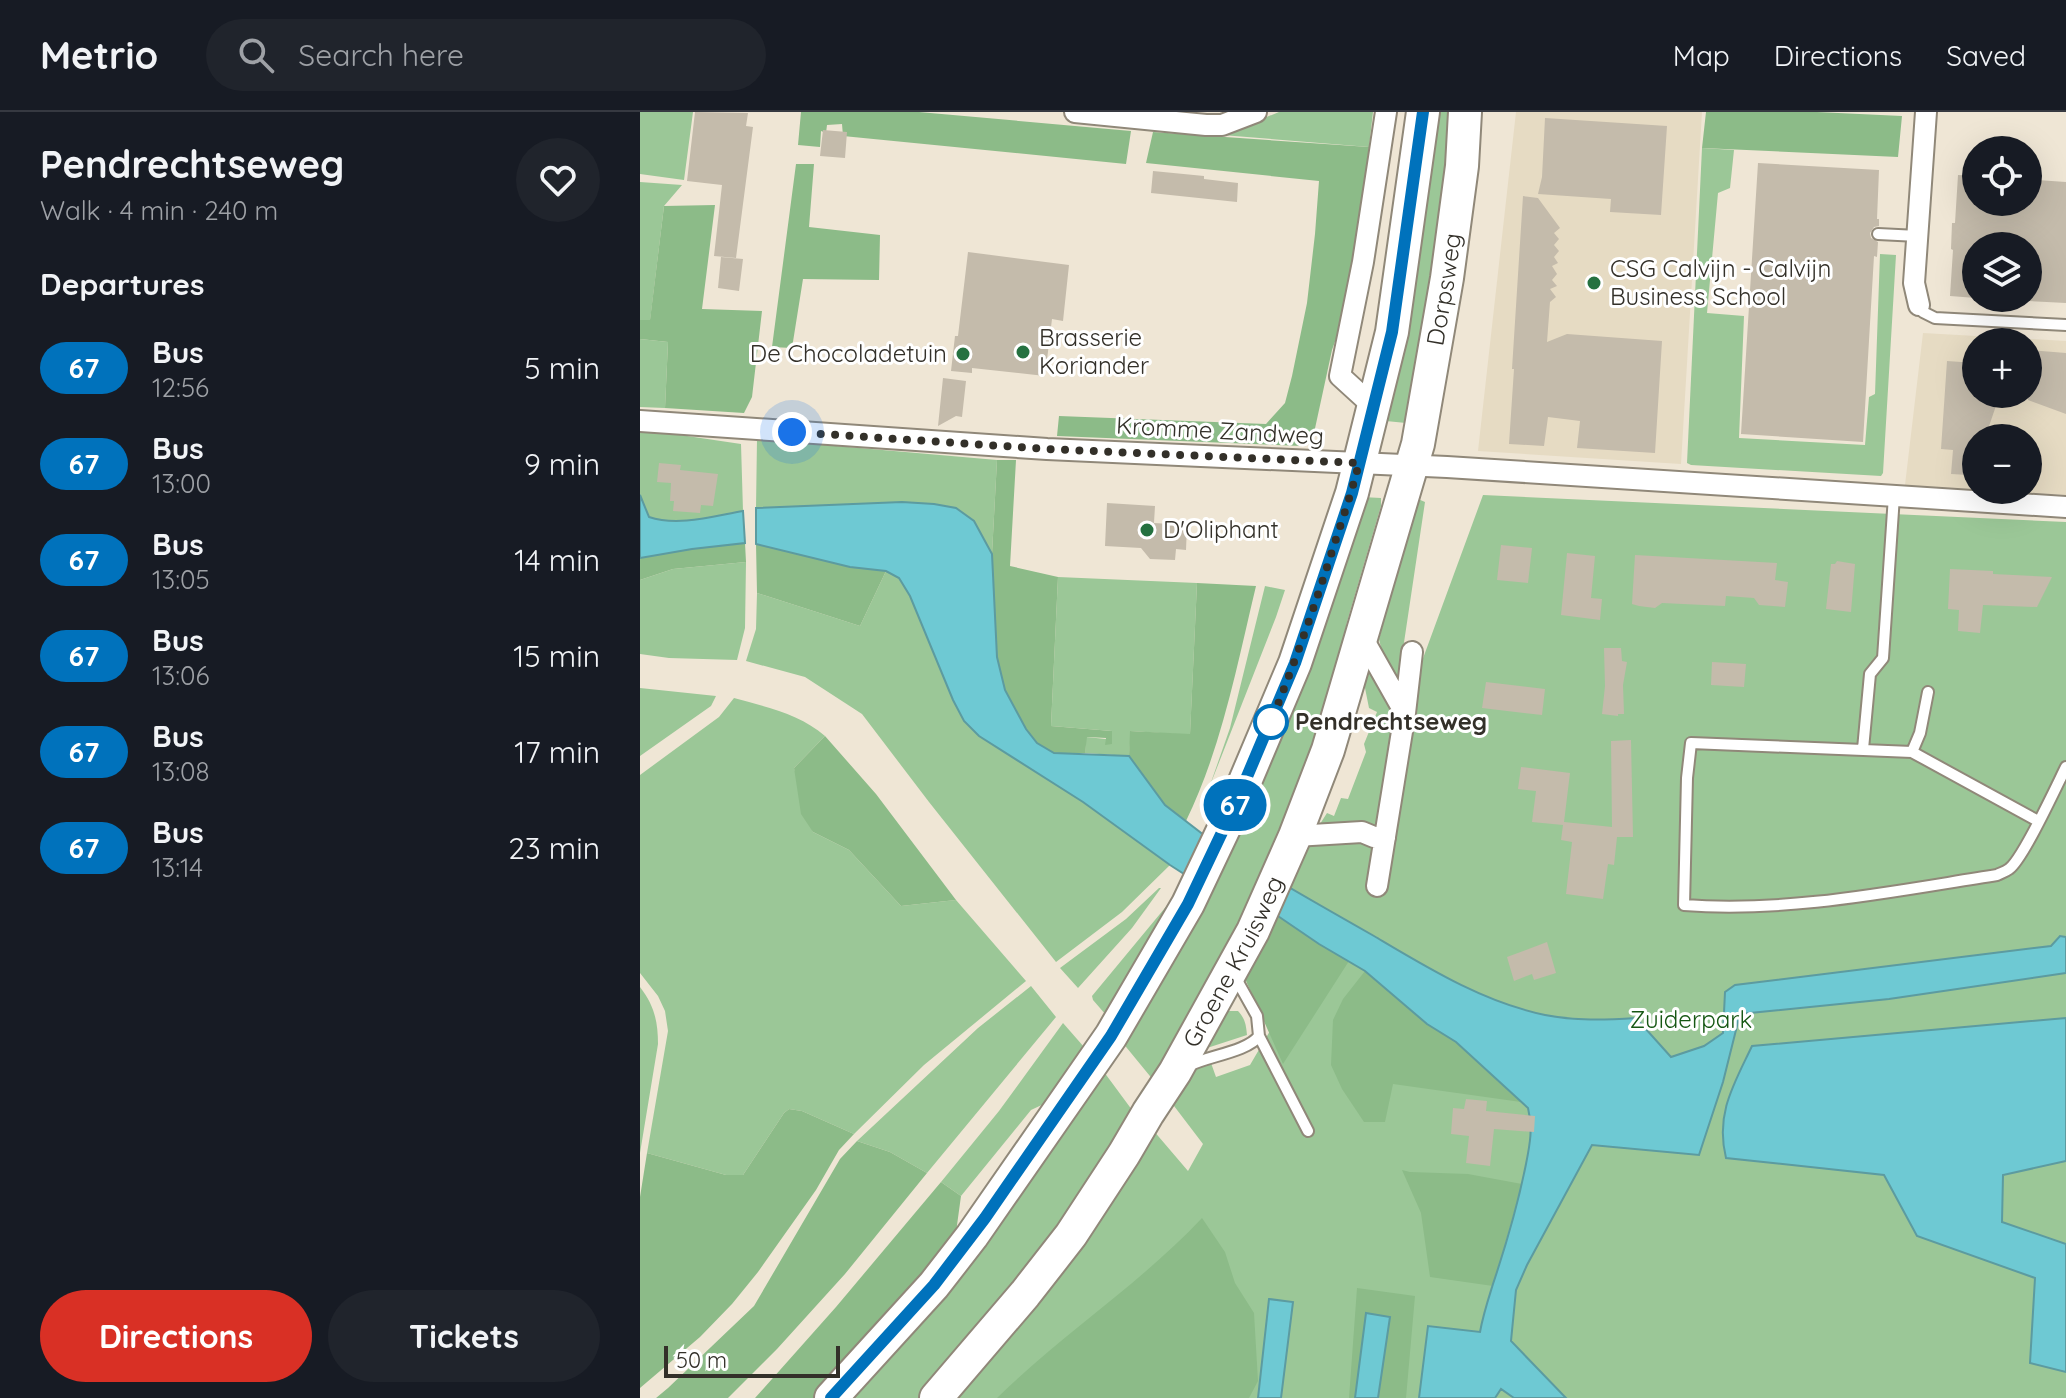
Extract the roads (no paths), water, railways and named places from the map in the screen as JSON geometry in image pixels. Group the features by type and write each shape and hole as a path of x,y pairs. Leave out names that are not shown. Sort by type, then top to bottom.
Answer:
{"main road":[{"name":"Dorpsweg","path":"1359,463 1392,332 1423,112"},
{"name":"Dorpsweg","path":"1413,465 1447,278 1462,166 1465,112"},
{"path":"831,1398 908,1315 972,1236 1111,1036 1188,904 1295,663 1352,493 1359,463"},
{"name":"Groene Kruisweg","path":"936,1398 1071,1235 1175,1072 1253,931 1295,836 1328,750 1413,465"}],"street":[{"path":"1075,112 1222,125 1256,112"},
{"path":"1374,407 1340,376 1363,262 1386,112"},
{"path":"1919,305 1914,283 1926,112"},
{"name":"Kromme Zandweg","path":"640,421 1047,449 1413,465 2066,507"},
{"path":"1362,637 1405,713"},
{"path":"1377,886 1412,652"},
{"path":"1295,836 1362,832 1385,838"}],"lane":[{"path":"1878,234 1918,236"},
{"path":"1919,305 1923,312 1935,318 2066,325"},
{"path":"1863,749 1870,674 1883,658 1894,496"},
{"path":"1912,752 1920,733 1928,692"},
{"path":"2038,821 1912,752 1691,743 1687,778 1684,905 1721,908 1802,903 1997,875 2010,869 2038,821 2066,767"},
{"path":"1231,970 1257,1016 1259,1036 1308,1131"},
{"path":"1175,1072 1199,1060 1249,1045 1259,1036"}],"water":[{"path":"640,495 649,517 660,520 696,520 743,511 745,543 640,558"},
{"path":"902,502 956,508 974,521 992,554 997,657 1005,690 1026,729 1037,743 1054,753 1129,756 1165,805 1218,846 1209,890 1083,802 979,736 964,721 910,596 899,578 886,571 850,567 756,544 756,508"},
{"path":"1263,872 1478,993 1556,1017 1590,1020 1636,1018 1671,1057 1704,1046 1723,1033 1725,992 1735,985 2051,946 2060,936 2066,937 2066,973 1889,999 1740,1014 1723,1082 1699,1155 1592,1145 1527,1265 1516,1290 1511,1341 1566,1398 1514,1398 1501,1389 1495,1398 1419,1398 1428,1326 1480,1332 1523,1179 1530,1136 1528,1108 1456,1042 1427,1024 1365,971 1272,912"},
{"path":"2066,1018 2066,1161 2003,1175 2002,1222 2066,1244 2066,1372 2030,1363 2035,1278 1917,1236 1884,1175 1726,1158 1723,1127 1728,1100 1752,1046"},
{"path":"1269,1299 1293,1302 1281,1398 1258,1398"},
{"path":"1366,1313 1390,1317 1378,1398 1355,1398"}],"place":[{"name":"CSG Calvijn - Calvijn Business School","path":"1594,283"},
{"name":"Brasserie Koriander","path":"1023,352"},
{"name":"De Chocoladetuin","path":"963,354"},
{"name":"D'Oliphant","path":"1147,530"},
{"name":"Pendrechtseweg","path":"1271,722"}],"park label":[{"name":"Zuiderpark","path":"1691,1020"}]}
